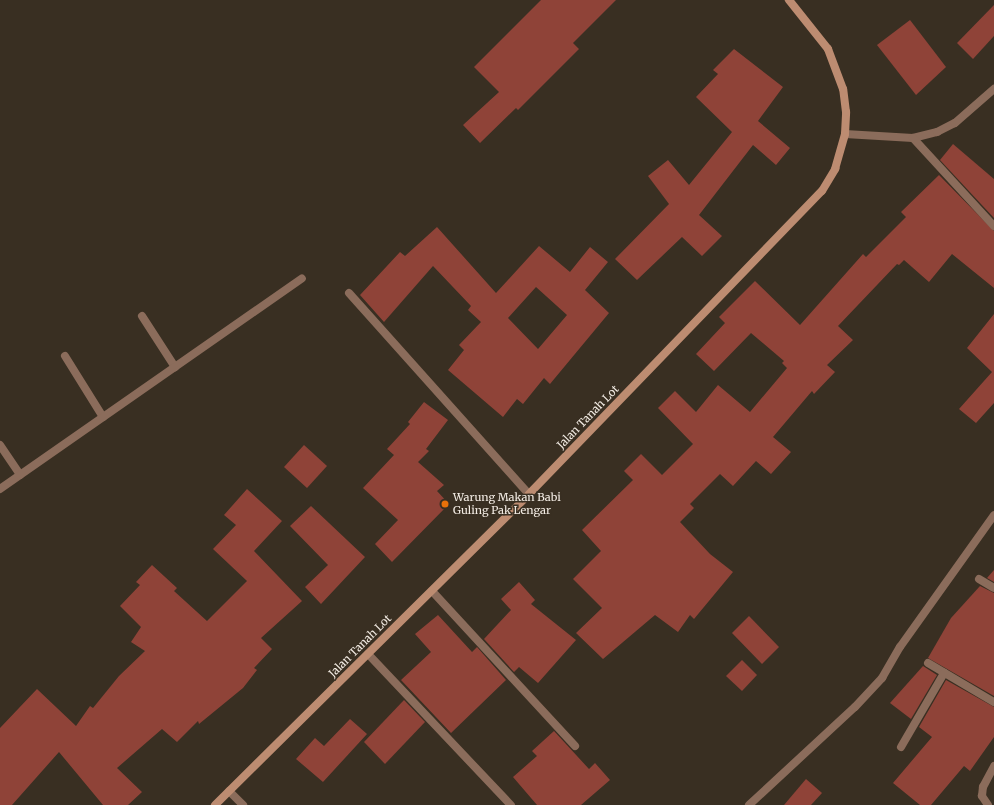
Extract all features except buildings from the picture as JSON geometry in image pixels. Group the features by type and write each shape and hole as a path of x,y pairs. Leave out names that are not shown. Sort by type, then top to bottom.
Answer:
{"main road":[{"name":"Jalan Tanah Lot","path":"215,805 529,494 822,191 835,170 845,134 846,112 843,89 835,64 820,36 789,0"}],"street":[{"path":"845,134 913,138 937,132 955,122 994,89"},
{"path":"913,138 994,226"},
{"path":"0,489 302,278"},
{"path":"349,294 529,494"},
{"path":"142,316 175,367"},
{"path":"65,356 103,417"},
{"path":"0,445 20,475"},
{"path":"749,805 855,707 882,678 900,647 994,515"},
{"path":"979,579 994,588"},
{"path":"432,591 575,746"},
{"path":"368,654 511,805"},
{"path":"928,663 994,702"},
{"path":"901,748 944,673"},
{"path":"988,805 982,796 982,787 994,766"},
{"path":"229,791 243,805"}],"place":[{"name":"Warung Makan Babi Guling Pak Lengar","path":"445,504"}]}
